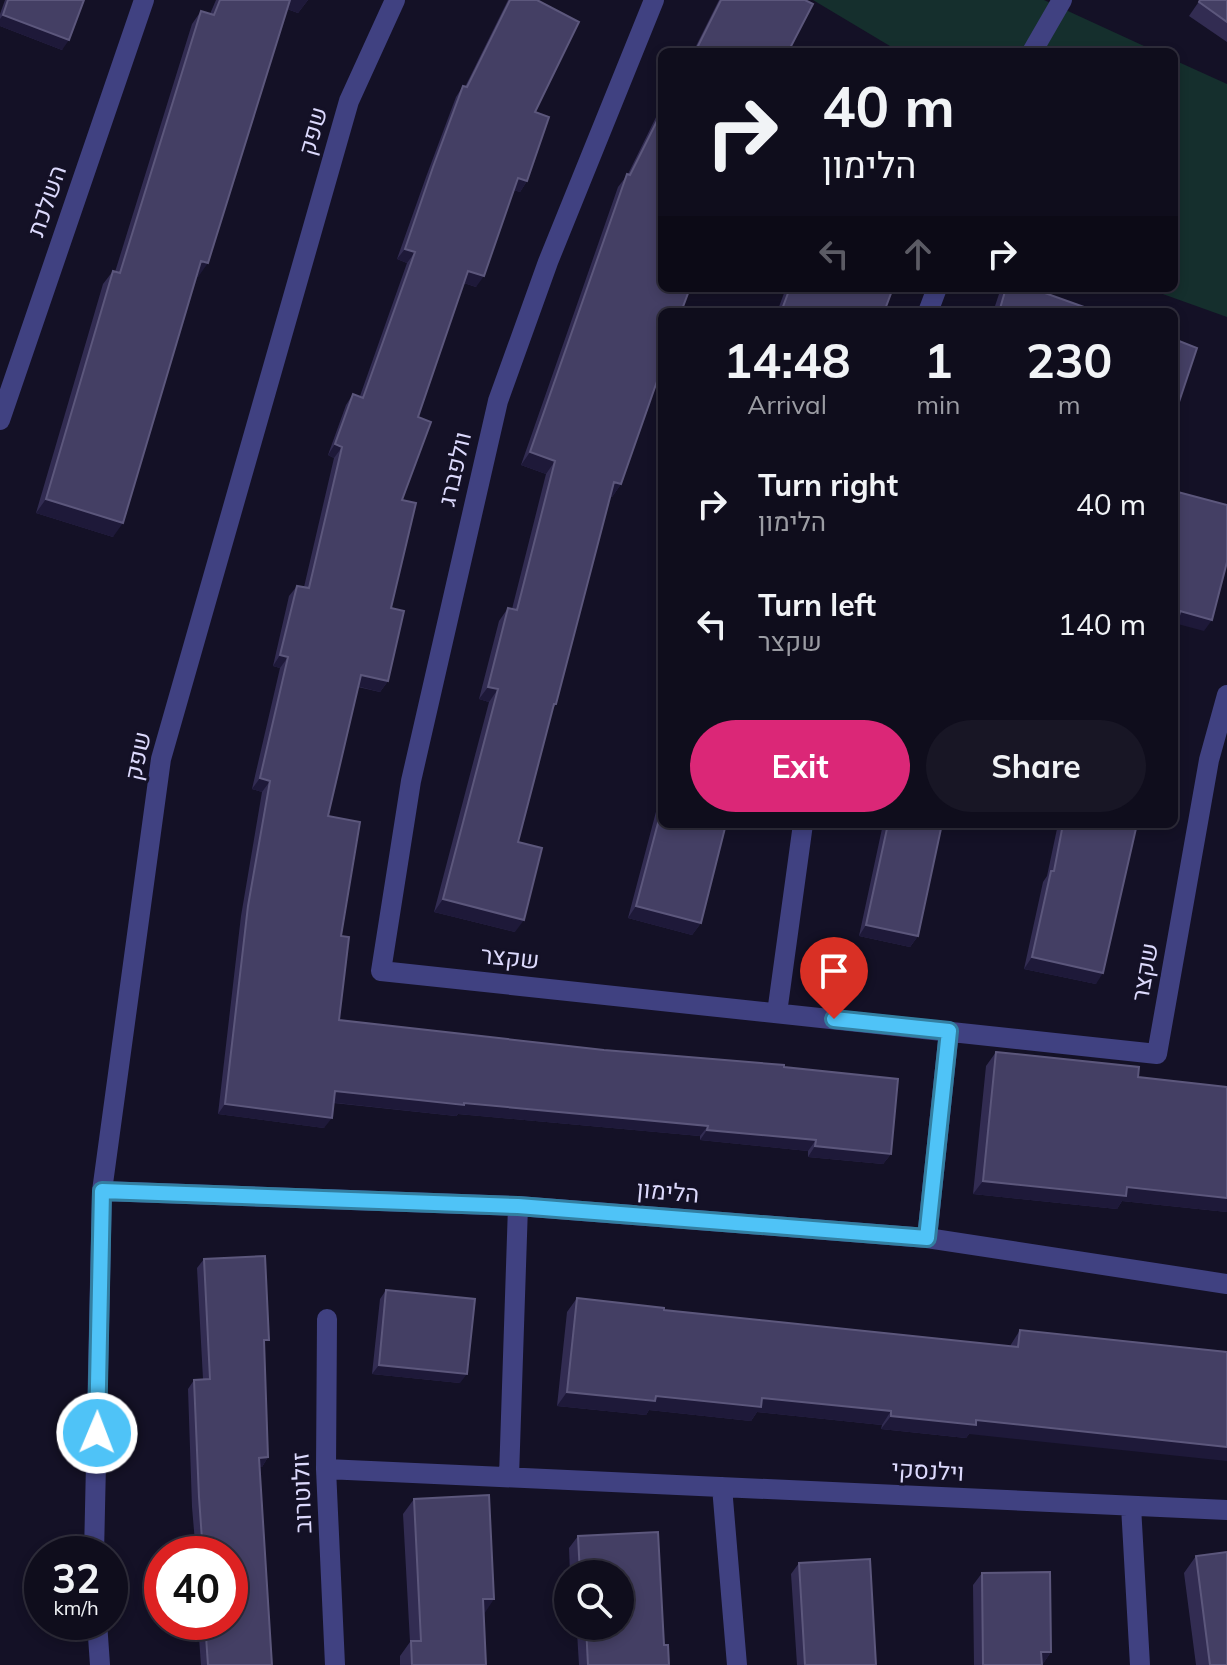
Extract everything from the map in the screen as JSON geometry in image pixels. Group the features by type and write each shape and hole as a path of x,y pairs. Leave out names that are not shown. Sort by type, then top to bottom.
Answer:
{"street":[{"name":"השלכת","path":"0,420 144,0"},
{"name":"שפק","path":"94,1536 102,1191 161,759 349,101 395,0"},
{"name":"וולפברג","path":"381,971 411,781 498,401 548,262 654,0"},
{"path":"1034,48 1062,0"},
{"name":"שקצר","path":"381,971 1157,1054 1209,760 1227,695"},
{"path":"777,1013 802,828"},
{"path":"927,1238 949,1031"},
{"name":"הלימון","path":"102,1191 518,1206 927,1238 1227,1284"},
{"path":"509,1477 518,1206"},
{"name":"זולוטרוב","path":"327,1319 326,1469 335,1665"},
{"name":"וילנסקי","path":"326,1469 1227,1510"},
{"path":"722,1487 737,1665"},
{"path":"1131,1506 1140,1665"},
{"path":"98,1640 100,1665"}],"green space":[{"path":"813,0 1044,0 1148,48 893,48"},
{"path":"1178,62 1227,84 1227,317 1157,292 1178,292"}],"building":[{"path":"8,0 84,0 69,40 3,15"},
{"path":"220,0 290,0 208,263 201,261 123,523 46,499 113,271 120,273 201,11 214,15"},
{"path":"510,0 537,0 579,22 535,112 549,117 527,181 518,178 484,276 468,271 418,417 431,422 402,500 416,503 391,608 404,611 388,681 361,675 328,816 360,822 341,936 349,937 339,1020 898,1079 891,1154 815,1146 816,1140 707,1130 708,1126 335,1091 332,1118 225,1104 248,906 270,781 260,778 288,657 280,655 297,586 309,588 342,447 335,444 353,394 363,398 415,252 405,249 433,167 463,86 467,87"},
{"path":"721,0 805,0 813,4 790,48 697,48"},
{"path":"1227,0 1227,22 1199,2"},
{"path":"658,119 658,292 688,292 682,308 658,308 658,378 621,484 614,482 554,704 518,842 542,848 524,920 443,899 498,689 488,687 508,608 517,610 555,461 530,452 627,174 630,175"},
{"path":"788,292 892,292 886,308 782,308"},
{"path":"1005,292 1042,292 1087,308 1000,308"},
{"path":"1178,341 1197,348 1178,405"},
{"path":"1178,492 1227,505 1227,562 1212,620 1180,611 1178,620"},
{"path":"658,823 658,828 725,828 701,923 636,906"},
{"path":"887,828 941,828 918,936 866,925"},
{"path":"1062,828 1136,828 1103,973 1032,957 1051,871 1054,871"},
{"path":"996,1052 1139,1067 1138,1077 1227,1087 1227,1198 1127,1187 1126,1196 983,1181"},
{"path":"265,1256 269,1340 264,1340 268,1457 259,1458 272,1665 208,1665 206,1640 248,1640 248,1536 202,1536 194,1380 210,1379 204,1259"},
{"path":"386,1290 475,1299 467,1374 379,1365"},
{"path":"577,1298 1018,1347 1020,1330 1227,1352 1227,1447 976,1420 976,1425 891,1416 891,1411 762,1398 761,1407 656,1396 655,1401 567,1392"},
{"path":"489,1495 494,1599 483,1599 486,1665 412,1665 411,1641 421,1641 414,1499"},
{"path":"658,1532 664,1645 668,1645 669,1665 588,1665 587,1640 634,1640 634,1560 579,1560 578,1536"},
{"path":"1227,1552 1227,1665 1210,1665 1196,1556"},
{"path":"870,1559 876,1665 805,1665 799,1563"},
{"path":"1050,1572 1051,1652 1041,1652 1042,1665 983,1665 982,1573"}],"route":[{"path":"97,1433 102,1191 518,1206 927,1238 949,1031 834,1019"}]}
